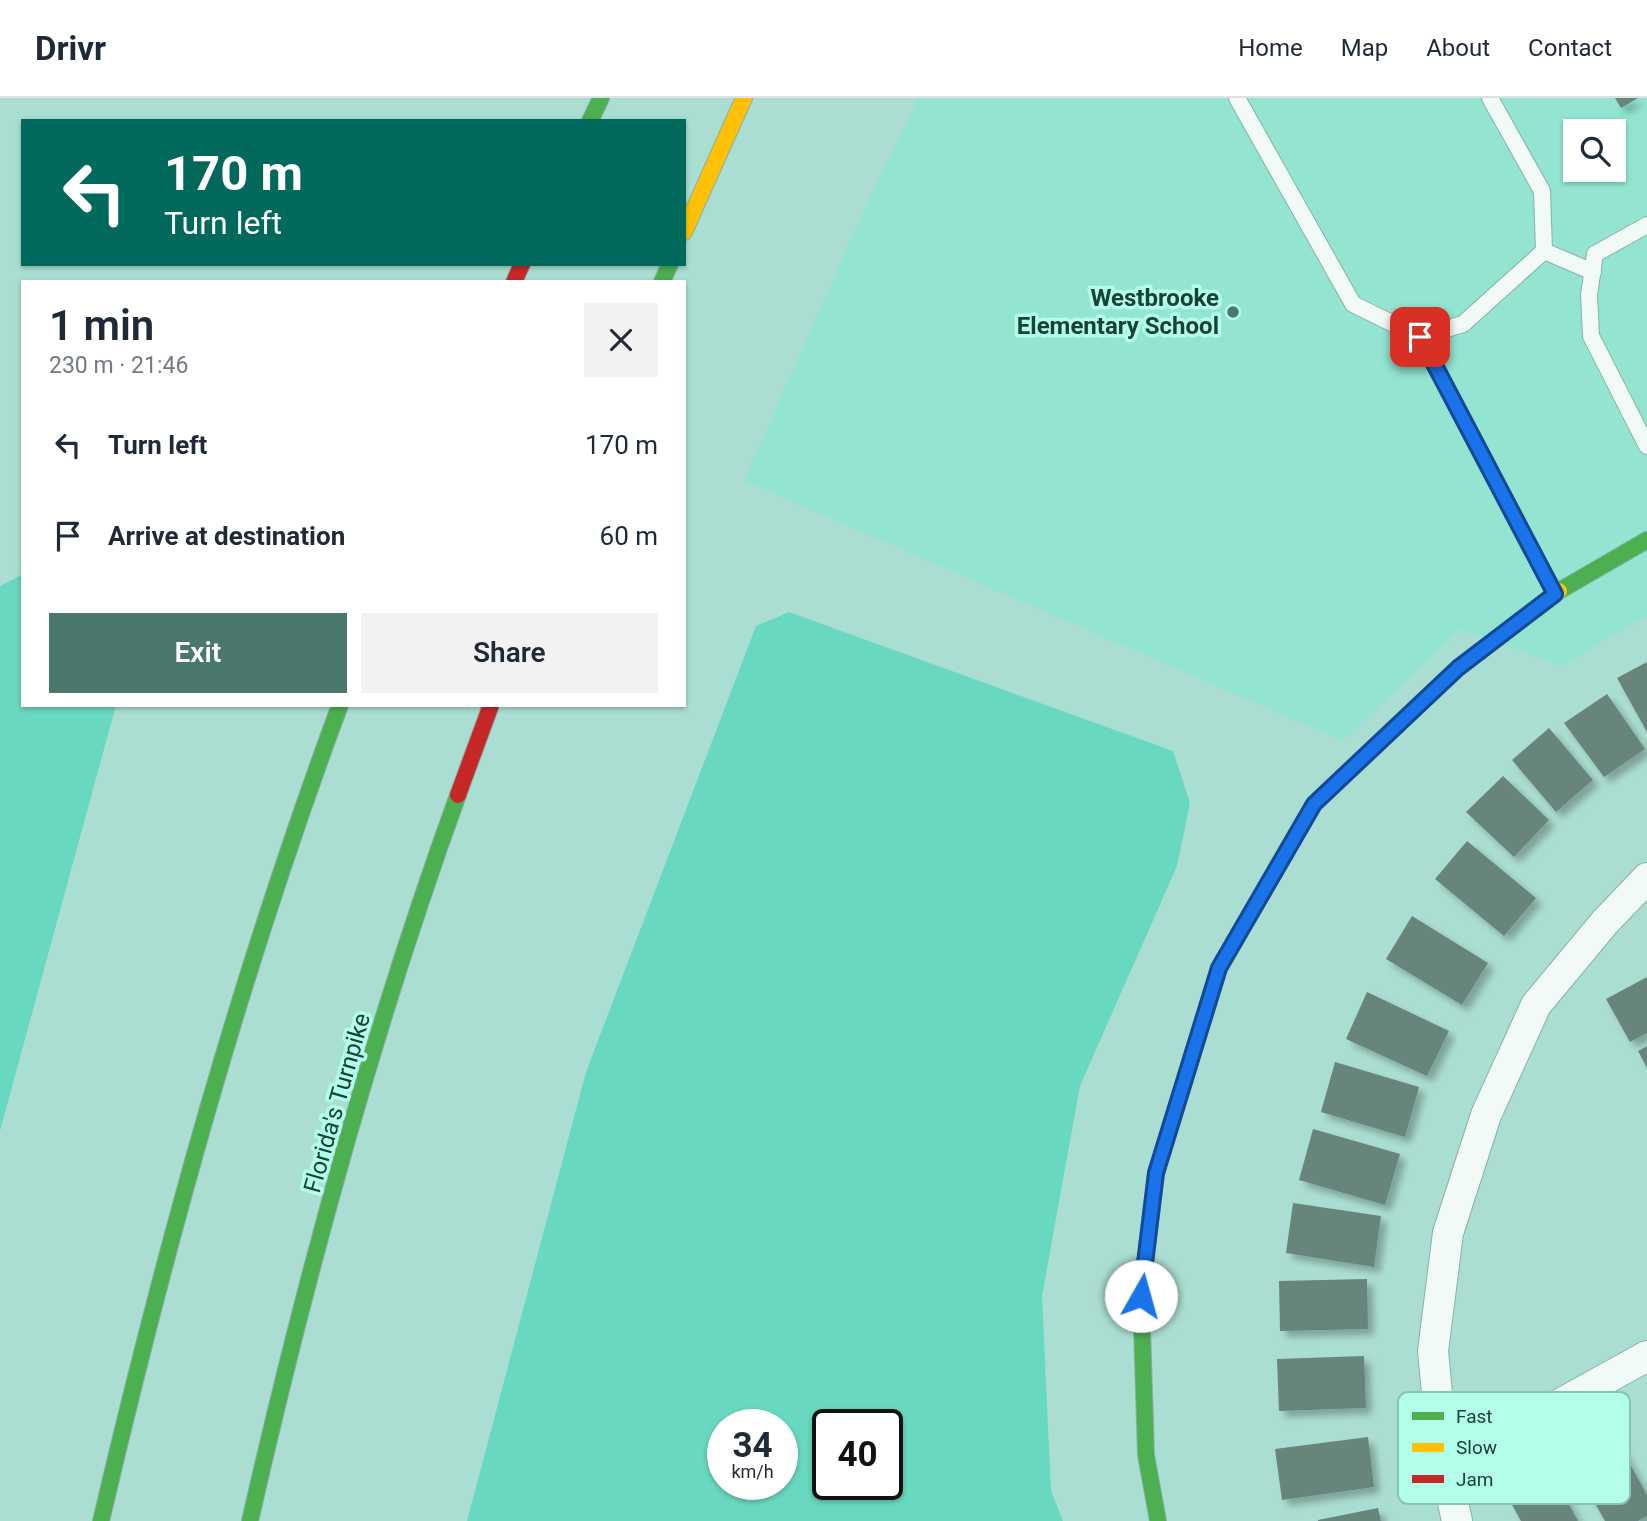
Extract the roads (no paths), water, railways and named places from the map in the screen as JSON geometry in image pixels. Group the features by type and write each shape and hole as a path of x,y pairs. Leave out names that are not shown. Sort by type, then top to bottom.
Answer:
{"main road":[{"path":"591,119 601,98"},
{"path":"686,228 744,98"},
{"path":"1158,1521 1146,1455 1141,1296 1156,1173 1219,968 1314,804 1458,668 1555,594 1647,540"},
{"path":"101,1521 143,1339 227,1034 339,707"},
{"name":"Florida's Turnpike","path":"250,1521 274,1413 361,1095 457,798 490,707"}],"street":[{"path":"1437,1392 1433,1351 1448,1233 1486,1115 1536,1005 1605,922 1647,878"},
{"path":"1582,1392 1647,1356"}],"lane":[{"path":"1237,98 1353,304 1420,337 1555,594"},
{"path":"1420,337 1463,324 1544,251 1542,191 1490,98"},
{"path":"1647,225 1595,254 1589,295 1591,336 1647,446"},
{"path":"1544,251 1593,272"}],"place":[{"name":"Westbrooke Elementary School","path":"1233,312"}]}
